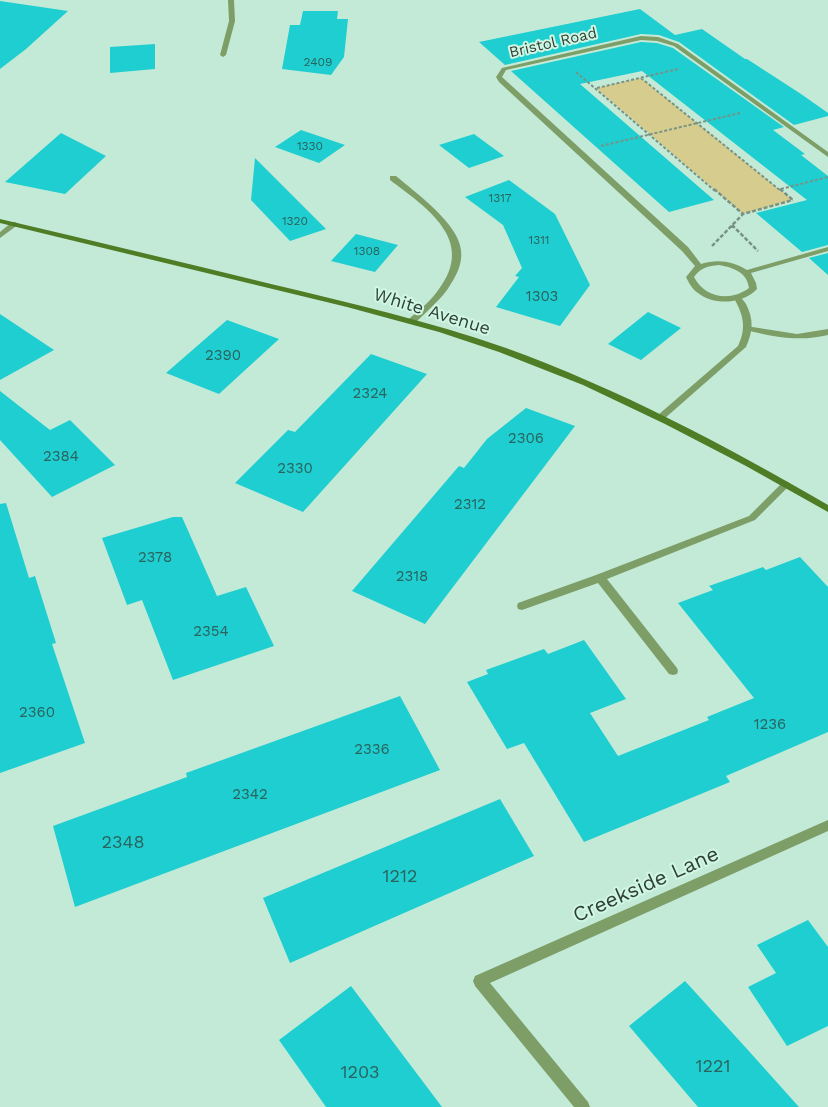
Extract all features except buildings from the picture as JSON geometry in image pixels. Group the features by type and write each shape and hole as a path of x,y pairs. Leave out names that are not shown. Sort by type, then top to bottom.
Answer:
{"street":[{"path":"223,55 232,20 232,0"},
{"name":"Bristol Road","path":"700,266 685,250 501,81 499,77 504,69 598,47 648,38 676,45 828,155"},
{"path":"393,178 422,200 439,219 457,246 458,262 446,286 412,321"},
{"name":"White Avenue","path":"0,221 412,321 530,361 595,386 661,417 786,484 828,509"},
{"path":"0,236 14,224"},
{"path":"747,272 828,249"},
{"path":"709,264 730,264 747,272 753,280 753,289 738,298 723,299 700,292 693,285 690,277 693,271 700,266 709,264"},
{"path":"661,417 742,347 749,328 749,320 738,298"},
{"path":"749,328 794,338 828,332"},
{"path":"522,606 600,578 752,518 786,484"},
{"path":"600,578 673,671"},
{"name":"Creekside Lane","path":"583,1107 480,981 828,825"}],"path":[{"path":"701,64 596,88 743,214"},
{"path":"641,78 793,200 743,214 710,248 709,264"},
{"path":"578,152 762,108"},
{"path":"780,190 828,177"},
{"path":"732,225 773,264"}],"shaded area":[{"path":"641,78 793,200 743,214 596,88"}]}
